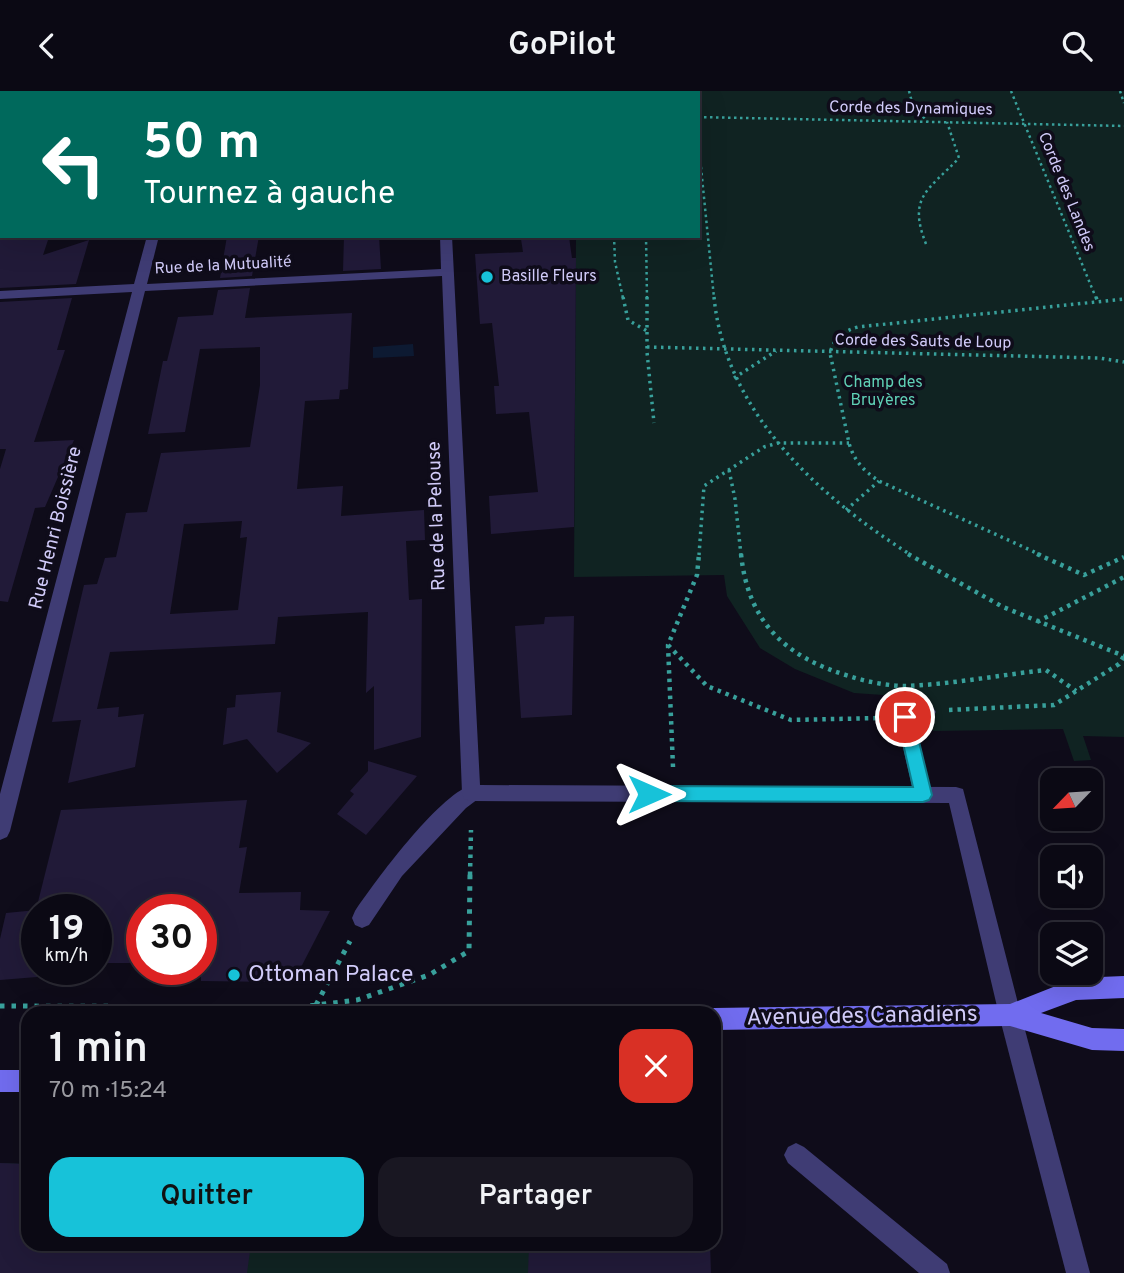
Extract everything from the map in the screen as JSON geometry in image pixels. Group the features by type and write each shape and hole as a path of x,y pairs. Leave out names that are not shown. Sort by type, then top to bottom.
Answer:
{"main road":[{"name":"Avenue des Canadiens","path":"1010,1015 1076,989 1124,987"},
{"name":"Avenue des Canadiens","path":"721,1019 1010,1015 1092,1039 1124,1040"},
{"path":"0,1080 21,1081"}],"street":[{"name":"Rue Henri Boissière","path":"0,831 152,238"},
{"name":"Rue de la Pelouse","path":"446,238 471,793"},
{"name":"Rue de la Mutualité","path":"0,295 448,272"},
{"path":"923,795 905,717 927,712"},
{"path":"362,918 394,870 459,802 471,793 956,795 1078,1273"},
{"path":"796,1155 939,1273"}],"path":[{"path":"909,91 913,106 929,122"},
{"name":"Corde des Landes","path":"1011,91 1098,302"},
{"path":"1120,91 1124,103"},
{"name":"Corde des Dynamiques","path":"700,117 1124,126"},
{"path":"926,244 918,228 916,203 921,193 958,158 947,122"},
{"path":"700,157 717,328 722,349 747,401 791,459 846,510 928,569 1036,622 1124,656 1119,664 1054,705 927,712"},
{"path":"614,238 615,262 628,320 647,331"},
{"path":"646,238 647,347 654,423"},
{"path":"1124,299 858,327 838,336 832,342 831,352 852,457 859,468 879,481 1084,575 1124,557"},
{"name":"Corde des Sauts de Loup","path":"647,347 1099,358 1124,362"},
{"path":"734,378 777,351"},
{"path":"673,769 668,645 698,575 704,486 764,447 778,443 849,443"},
{"path":"729,470 735,489 747,588 765,626 798,655 821,669 855,681 906,687 1046,670 1076,691"},
{"path":"846,510 879,481"},
{"path":"1036,622 1124,577"},
{"path":"668,645 707,686 791,720 905,717"},
{"path":"0,1006 316,1005 357,1000 429,975 469,951 471,793"},
{"path":"316,1005 362,918"}],"green space":[{"name":"Champ des Bruyères","path":"700,91 1124,91 1124,737 1083,736 1091,760 1074,761 1063,729 933,731 921,693 854,693 795,669 760,648 727,596 724,575 574,577 576,238 700,238"},
{"path":"0,1163 21,1164 21,1251 590,1251 589,1273 0,1273"}],"water":[{"path":"413,344 414,356 373,358 373,347"}],"building":[{"path":"0,238 44,238 48,240 43,255 89,240 76,284 0,288"},
{"path":"227,238 259,238 252,276 220,278"},
{"path":"344,238 379,238 381,269 343,271"},
{"path":"569,238 572,258 576,258 574,527 491,534 489,496 538,492 529,412 496,414 494,386 499,386 492,323 480,324 475,254 523,252 521,239"},
{"path":"250,288 245,318 352,313 348,389 340,390 339,399 305,401 297,489 343,486 341,516 424,510 425,540 406,541 409,600 422,599 421,737 374,750 374,686 366,693 368,612 278,617 275,644 110,652 97,709 119,707 118,717 144,714 135,767 68,783 81,720 52,722 84,585 97,584 105,558 116,557 126,513 147,512 161,453 250,447 260,385 260,347 200,349 185,432 148,434 163,361 167,361 178,317 213,315 218,290","holes":["242,521 240,538 247,537 238,610 170,614 184,524"]},
{"path":"72,298 57,350 65,350 34,442 74,440 45,507 35,508 8,602 0,601 0,469 6,449 0,449 0,302"},
{"path":"574,616 572,715 521,718 515,626 544,624 545,617"},
{"path":"281,692 277,732 311,743 277,773 247,739 223,745 227,708 235,707 236,695"},
{"path":"368,761 417,776 366,835 337,814 354,794 350,791 368,771"},
{"path":"247,800 239,848 247,847 239,893 301,892 300,910 330,911 297,975 289,982 217,981 217,894 126,894 126,963 112,963 112,894 40,894 61,810"},
{"path":"21,912 21,978 0,980 0,939 6,913"},
{"path":"0,1163 21,1164 21,1251 250,1251 247,1273 0,1273"},
{"path":"529,1251 710,1251 711,1273 528,1273"}],"place":[{"name":"Basille Fleurs","path":"487,277"},
{"name":"Ottoman Palace","path":"234,975"}],"route":[{"path":"649,794 923,795 905,717"}]}
